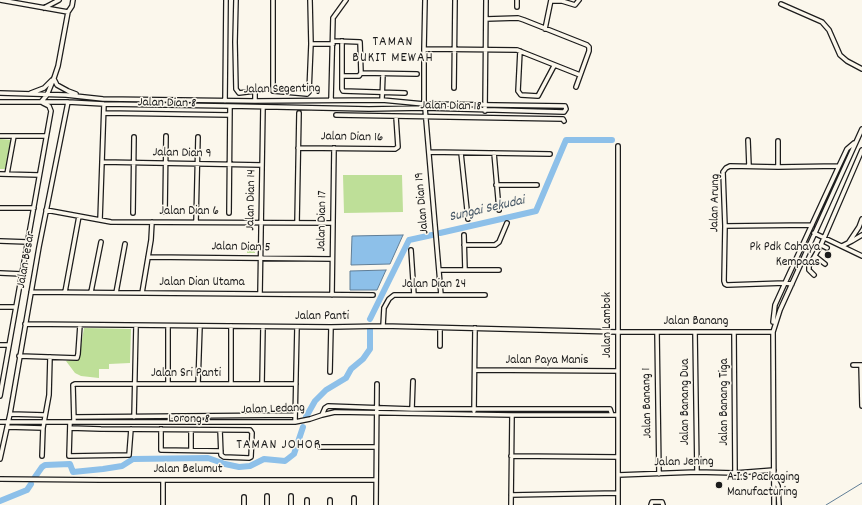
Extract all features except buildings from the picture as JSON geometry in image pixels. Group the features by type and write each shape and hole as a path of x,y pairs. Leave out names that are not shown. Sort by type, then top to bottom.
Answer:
{"street":[{"path":"0,0 68,12"},
{"path":"46,9 59,0"},
{"path":"41,103 47,95 58,66 68,12 72,6 73,0"},
{"path":"225,101 226,0"},
{"path":"236,0 236,89 239,93 255,91 255,101"},
{"path":"273,0 273,91 307,94 309,92 311,44 310,0"},
{"path":"332,100 333,18 346,0"},
{"name":"Jalan Dian 19","path":"425,0 425,106 441,295"},
{"path":"454,88 455,0"},
{"path":"485,111 486,0"},
{"path":"517,0 517,7"},
{"path":"545,29 551,0 562,1 574,5 579,0"},
{"path":"781,4 822,22 829,30 840,55 847,61 862,69"},
{"path":"486,18 518,18 589,47 589,51 576,87"},
{"path":"311,44 342,41 360,42 361,73"},
{"path":"342,41 342,89 344,92 405,93"},
{"path":"424,49 517,50 554,66 580,75"},
{"path":"520,51 518,91 521,96 538,96 554,66"},
{"path":"342,76 359,76 361,73 417,74"},
{"path":"382,100 383,74"},
{"path":"28,94 44,88 54,78"},
{"path":"54,78 57,85 62,88 73,93 99,100 104,104 100,220"},
{"name":"Jalan Segenting","path":"0,94 225,101 382,100 425,106 485,111 564,112 566,109 565,106 486,105 425,106 348,109 68,102 0,102"},
{"path":"47,95 50,101 55,103"},
{"path":"348,109 354,105 349,100"},
{"path":"370,101 366,105 367,108 372,109"},
{"name":"Jalan Besar","path":"0,458 10,414 19,356 46,210 68,102"},
{"name":"Jalan Besar","path":"0,396 1,380 9,345 51,110 49,106 41,103"},
{"path":"229,213 230,106"},
{"name":"Jalan Dian 14","path":"260,294 263,106"},
{"name":"Jalan Dian 8","path":"104,113 230,115"},
{"path":"297,223 298,114"},
{"name":"Jalan Dian 18","path":"336,115 564,119 564,121"},
{"name":"Jalan Dian 16","path":"298,148 397,149 396,117"},
{"path":"773,332 776,319 862,129"},
{"path":"0,136 46,136"},
{"path":"7,174 14,136"},
{"path":"165,212 166,136"},
{"path":"133,213 134,137"},
{"path":"196,222 198,137"},
{"path":"748,140 749,166"},
{"path":"779,505 778,486 775,480 774,470 773,332 775,305 839,166 848,149 856,140"},
{"path":"778,141 778,167"},
{"name":"Jalan Lambok","path":"618,146 618,505"},
{"name":"Jalan Dian 17","path":"332,295 334,148"},
{"path":"814,275 809,270 809,266 825,238 862,150"},
{"path":"429,152 550,154"},
{"path":"462,153 468,219"},
{"path":"494,153 499,210"},
{"name":"Jalan Dian 9","path":"102,162 262,165"},
{"name":"Jalan Arung","path":"792,284 725,284 723,172 730,166 839,166"},
{"path":"0,174 40,175"},
{"path":"496,185 537,185"},
{"path":"0,208 34,208"},
{"name":"Jalan Dian 6","path":"46,210 111,222 333,223"},
{"path":"65,292 79,216"},
{"path":"849,242 860,228 862,219"},
{"path":"142,293 152,240 152,222"},
{"path":"464,245 495,245 499,242 507,223"},
{"path":"725,226 812,226"},
{"path":"814,234 862,256"},
{"path":"842,246 862,235"},
{"path":"464,236 465,270"},
{"path":"0,241 28,242"},
{"path":"91,292 101,242"},
{"path":"116,293 125,244"},
{"path":"821,245 827,248"},
{"path":"411,250 414,295"},
{"path":"815,256 825,264"},
{"name":"Jalan Dian 5","path":"148,258 261,258 332,260"},
{"path":"439,270 499,270"},
{"path":"0,273 22,274"},
{"name":"Jalan Dian Utama","path":"31,292 373,295"},
{"name":"Jalan Dian 24","path":"383,326 384,308 391,296 394,295 485,295"},
{"path":"0,307 16,307"},
{"name":"Jalan Panti","path":"25,324 297,327 383,326 618,332"},
{"path":"19,356 77,358 80,325"},
{"path":"133,422 136,326"},
{"path":"168,326 168,384"},
{"path":"198,384 200,326"},
{"path":"231,326 231,384"},
{"path":"262,384 263,326"},
{"path":"295,422 297,327"},
{"path":"330,372 331,327"},
{"path":"440,328 440,346"},
{"path":"474,414 475,328"},
{"name":"Jalan Banang","path":"618,332 773,332"},
{"name":"Jalan Banang 1","path":"657,332 659,474"},
{"name":"Jalan Banang Dua","path":"696,332 697,472"},
{"name":"Jalan Banang Tiga","path":"734,332 735,473"},
{"path":"0,345 9,345"},
{"path":"42,456 43,428 49,395 50,357"},
{"path":"853,365 862,365 862,406"},
{"name":"Jalan Paya Manis","path":"475,370 618,371"},
{"path":"412,414 413,381"},
{"name":"Jalan Sri Panti","path":"74,417 73,385 75,384 296,384"},
{"path":"376,505 377,384"},
{"path":"322,415 325,408 328,406 377,410 610,409 612,415"},
{"name":"Jalan Ledang","path":"0,422 295,422 310,420 335,412 377,410 412,414 618,415"},
{"path":"10,414 45,415"},
{"path":"131,429 129,455 69,456 70,428 74,417 295,415"},
{"path":"511,505 512,415"},
{"path":"214,416 214,422"},
{"path":"7,427 43,428"},
{"name":"Lorong 8","path":"70,428 250,430 252,433 250,457 224,457 221,453"},
{"path":"161,429 161,450 191,450 221,453 220,430"},
{"path":"191,430 191,450"},
{"path":"320,447 376,447"},
{"path":"511,456 618,457"},
{"name":"Jalan Jening","path":"618,475 697,472 735,473 774,470"},
{"name":"Jalan Belumut","path":"0,479 376,480"},
{"path":"163,480 164,505"},
{"path":"774,505 773,487 775,480"},
{"path":"511,495 618,493"},
{"path":"267,496 267,505"},
{"path":"291,496 291,505"},
{"path":"244,497 244,505"},
{"path":"354,498 354,505"},
{"path":"307,500 307,505"},
{"path":"651,505 652,502 662,502 663,505"}],"green space":[{"path":"0,139 12,140 5,169 0,169"},
{"path":"343,175 402,175 403,212 344,213"},
{"path":"247,244 255,244 255,253 247,253"},
{"path":"84,328 131,329 130,363 109,364 109,369 99,369 99,378 81,376 75,373 66,361 79,358"}],"water":[{"path":"403,235 390,264 351,265 352,236"},
{"path":"386,270 377,290 350,290 350,271"}],"waterway":[{"name":"Sungai Sekudai","path":"440,233 536,211 566,140 612,140"},
{"name":"Sungai Sekudai","path":"370,319 409,240 432,235"},
{"name":"Sungai Sekudai","path":"306,417 315,401 326,390 346,378 351,369 363,359 370,349 370,329"},
{"name":"Sungai Sekudai","path":"35,477 45,465 70,464 73,472 122,466 133,459 208,458 239,467 250,466 264,459 285,461 294,454 303,427"},
{"path":"826,505 862,483"},
{"name":"Sungai Sekudai","path":"0,501 27,490 31,484"}],"place":[{"name":"Pk Pdk Cahaya Kempaas","path":"828,255"},
{"name":"A.I.S Packaging Manufacturing","path":"719,485"}],"district":[{"name":"TAMAN BUKIT MEWAH","path":"393,52"},
{"name":"TAMAN JOHOR","path":"279,446"}]}
